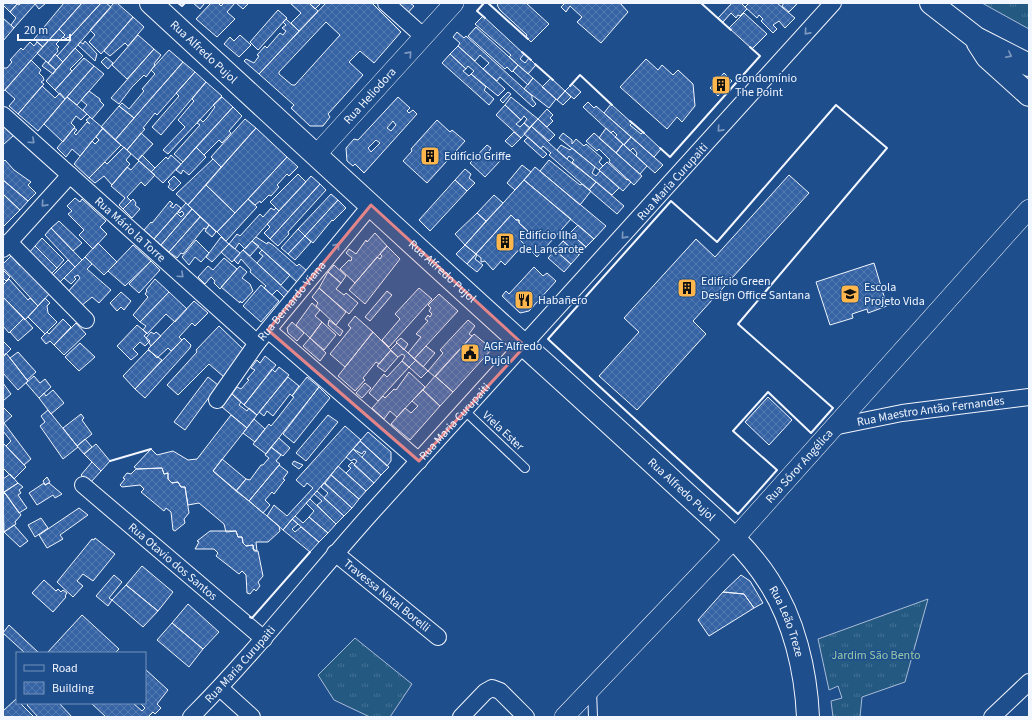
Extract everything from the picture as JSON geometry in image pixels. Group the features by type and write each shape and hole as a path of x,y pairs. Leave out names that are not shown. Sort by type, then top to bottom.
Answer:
{"main road":[{"name":"Rua Alfredo Pujol","path":"151,3 734,539"},
{"path":"931,3 976,38 1029,65"},
{"path":"976,38 987,57 1029,95"},
{"name":"Rua Leão Treze","path":"734,539 768,580 784,610 801,660 808,717"}],"street":[{"path":"386,3 424,37"},
{"name":"Rua Heliodora","path":"316,155 454,3"},
{"name":"Rua Maria Curupaiti","path":"191,717 220,688 264,638 335,553 525,346 833,3"},
{"name":"Rua Mário la Torre","path":"3,115 257,343"},
{"path":"70,175 6,245 86,320"},
{"name":"Rua Bernardo Viana","path":"216,400 257,343 371,205"},
{"name":"Rua Sóror Angélica","path":"564,717 734,539 1029,209"},
{"path":"268,330 419,461"},
{"name":"Rua Maestro Antão Fernandes","path":"833,427 902,413 1029,397"},
{"name":"Rua Otavio dos Santos","path":"83,485 264,638"},
{"name":"Travessa Natal Borelli","path":"335,553 438,637"},
{"path":"992,717 1029,682"},
{"path":"220,688 252,717"},
{"path":"461,717 492,688 500,691 526,717"}],"lane":[{"name":"Viela Ester","path":"464,411 525,468"},
{"path":"592,688 593,717"}],"highlighted area":[{"path":"371,205 525,346 419,461 268,330"}],"green space":[{"path":"982,3 1029,3 1029,29"},
{"name":"Jardim São Bento","path":"928,599 905,682 862,697 860,717 833,717 831,701 842,698 838,686 829,690 818,639"},
{"path":"355,638 412,684 390,717 370,717 334,700 318,675"}],"building":[{"path":"3,3 17,4 10,12 4,6 3,7"},
{"path":"21,3 36,3 14,28 11,25 16,18 10,12 17,4 19,5"},
{"path":"46,3 39,9 35,4"},
{"path":"64,3 82,3 43,47 34,39"},
{"path":"82,3 101,3 69,38 68,37 66,39 63,37 65,35 59,29"},
{"path":"101,3 106,3 111,7 63,62 57,56 71,40 69,38"},
{"path":"114,3 117,3 133,17 101,54 89,42 95,35 90,30"},
{"path":"193,3 205,3 200,9"},
{"path":"211,3 218,3 221,6 224,3 235,3 227,12 235,19 217,37 196,19"},
{"path":"236,3 249,3 243,9"},
{"path":"290,3 309,3 318,11 299,31 291,23 301,13"},
{"path":"309,3 321,3 315,9"},
{"path":"326,3 372,3 401,32 374,63 360,51 349,62 363,75 328,114 330,117 323,126 310,126 291,108 294,105 259,74","holes":["326,22 340,35 295,85 292,85 279,74 279,72"]},
{"path":"392,3 410,3 414,6 406,15"},
{"path":"499,3 526,3 549,24 531,42 526,37 527,35 500,10 497,5"},
{"path":"565,3 620,3 628,12 601,43 577,22 582,17 570,6 566,12 561,7"},
{"path":"732,3 741,3 747,9 736,18 731,13 723,22 718,18"},
{"path":"749,3 777,3 795,18 785,28 779,21 773,25 777,29 773,33 761,21 763,19 759,15 757,18 745,7"},
{"path":"784,3 798,3 789,12 782,6"},
{"path":"278,10 287,18 258,50 250,42"},
{"path":"744,13 767,34 752,49 729,28"},
{"path":"483,16 524,54 520,59 525,63 529,58 536,65 528,74 509,57 511,55 475,24"},
{"path":"133,17 144,27 128,46 125,43 110,56 104,51"},
{"path":"3,18 14,28 3,41"},
{"path":"286,19 299,31 259,74 244,61 246,59 254,63 259,56 257,55 265,46 267,48 280,33 283,35 286,31 282,28 286,25 283,22"},
{"path":"476,27 518,65 512,72 507,67 505,69 468,36"},
{"path":"59,29 65,35 56,44 59,47 57,49 58,51 48,63 37,53"},
{"path":"457,32 464,38 466,36 532,96 532,99 536,104 533,107 500,77 497,81 483,69 489,63 480,55 475,61 458,46 460,43 453,37"},
{"path":"138,35 154,49 127,79 112,65"},
{"path":"240,35 251,45 239,57 224,44 230,37 234,41"},
{"path":"85,41 97,54 95,61 78,45 80,42 83,44"},
{"path":"30,42 34,46 37,42 43,47 3,92 3,68 7,68 12,62 10,60 21,48 23,50"},
{"path":"458,46 505,89 498,96 471,74 474,71 468,66 466,69 450,54"},
{"path":"75,48 83,56 70,69 72,71 55,90 46,81"},
{"path":"154,49 161,55 146,77 144,75 132,87 119,104 111,98"},
{"path":"169,50 183,62 134,118 119,106 122,103 129,109 144,91 142,89 155,74 151,70"},
{"path":"55,54 63,62 56,70 48,63"},
{"path":"450,54 466,69 463,71 469,76 471,74 486,87 484,90 494,99 489,105 442,63"},
{"path":"106,57 113,63 108,69 101,62"},
{"path":"84,58 94,66 65,99 55,90"},
{"path":"646,59 658,70 662,65 673,75 678,70 693,84 695,106 682,122 677,117 667,129 620,87"},
{"path":"31,60 41,70 39,73 43,77 44,80 41,82 44,84 18,114 9,106 15,99 5,90"},
{"path":"46,61 56,70 53,74 42,66"},
{"path":"183,62 195,72 157,115 155,113 143,128 145,129 127,150 115,140"},
{"path":"518,65 533,78 528,85 513,71"},
{"path":"94,66 104,74 77,105 67,97"},
{"path":"195,72 206,82 161,135 152,127 179,96 176,93"},
{"name":"Condomínio The Point","path":"724,73 732,81 718,96 710,88"},
{"path":"533,78 556,99 549,108 524,89"},
{"path":"551,78 565,91 557,100 542,87"},
{"path":"206,82 222,96 168,154 163,150 185,127 178,120 194,101 192,99"},
{"path":"572,84 581,92 574,99 565,91"},
{"path":"42,86 55,98 60,93 65,99 38,131 18,114"},
{"path":"89,91 100,99 104,105 92,119 83,110 87,105 81,100"},
{"path":"565,91 571,97 563,105 557,100"},
{"path":"508,92 511,94 503,103 500,100"},
{"path":"67,97 87,114 81,120 76,116 71,123 75,127 63,142 44,124"},
{"path":"222,97 233,107 183,162 174,154 200,125 197,123 200,119 203,122 207,118 215,107 213,105"},
{"path":"398,97 410,108 407,111 409,113 413,110 417,114 364,173 355,164 353,166 347,161 346,148 354,139 358,140","holes":["393,121 396,125 391,131 387,128","376,140 380,143 371,152 368,148"]},
{"path":"511,97 538,119 530,128 524,123 527,119 524,116 521,120 505,105"},
{"path":"588,102 594,108 596,106 631,137 624,145 615,137 617,135 613,131 611,133 583,107"},
{"path":"611,104 632,123 630,125 641,134 643,132 661,149 654,157 604,113"},
{"path":"505,105 521,120 516,124 520,127 524,123 530,128 521,138 496,115"},
{"path":"119,106 134,118 115,140 101,127"},
{"path":"233,107 242,116 229,131 231,133 222,143 219,140 204,155 196,147"},
{"path":"547,109 553,115 550,118 553,121 547,127 538,119"},
{"path":"90,117 103,128 80,156 72,149 66,157 57,148 74,128 77,130 74,133 76,135 87,122 90,124 86,120"},
{"path":"245,119 256,128 221,167 211,157"},
{"path":"538,119 555,135 549,141 531,126"},
{"name":"Edifício Griffe","path":"437,120 450,132 452,130 465,141 427,183 403,161 412,151 411,149"},
{"path":"3,126 14,135 3,145"},
{"path":"531,126 563,156 596,182 589,190 549,155 551,153 543,146 541,149 524,134"},
{"path":"103,128 121,145 89,178 74,164 92,141 95,144 99,140 96,137"},
{"path":"256,128 287,157 235,213 206,185"},
{"path":"606,128 623,144 616,153 599,138"},
{"path":"514,132 521,138 512,147 505,141"},
{"path":"141,133 153,144 138,160 127,150"},
{"path":"563,133 572,140 572,144 576,139 584,146 586,144 602,158 599,162 603,166 599,170 559,138"},
{"path":"594,133 642,176 634,185 609,162 610,160 599,149 597,151 586,141"},
{"path":"528,137 547,154 543,158 524,141"},
{"path":"631,137 663,165 655,173 636,156 637,153 633,148 630,151 624,145"},
{"path":"623,144 647,166 640,174 616,153"},
{"path":"487,145 491,148 489,151 500,161 485,177 470,163"},
{"path":"561,145 570,150 572,148 595,167 592,173 596,176 600,171 619,188 612,195 572,162 574,160 569,156 567,159 557,150"},
{"path":"124,147 131,154 126,160 130,164 112,185 104,176 95,183 89,178 105,162 107,164"},
{"path":"196,147 206,157 189,175 183,170 181,174 176,170"},
{"path":"142,155 155,168 151,172 138,160"},
{"path":"171,155 181,164 163,183 151,172 166,157 168,159"},
{"path":"287,157 298,167 289,176 287,174 277,185 279,187 271,196 269,195 261,203 260,201 255,205 248,199"},
{"path":"213,159 221,167 188,205 176,194"},
{"path":"5,160 14,170 31,182 28,185 36,193 28,201 3,180 3,162"},
{"path":"549,160 580,185 582,184 591,191 580,205 540,171"},
{"path":"139,161 155,175 145,186 141,182 127,197 131,201 123,209 119,205 125,198 111,186 127,167 131,170"},
{"path":"607,162 631,182 623,191 599,170"},
{"path":"522,165 531,172 515,190 507,183"},
{"path":"535,167 606,226 594,239 524,180"},
{"path":"465,169 471,174 469,178 475,183 467,191 455,180"},
{"path":"298,174 306,182 279,211 270,202"},
{"name":"Edifício Green Design Office Santana","path":"789,175 809,193 693,321 706,334 637,410 599,376 639,332 624,318 696,239 715,257"},
{"path":"174,176 181,183 173,191 168,187 170,184 168,182"},
{"path":"311,176 320,184 270,239 264,233 270,227 267,224"},
{"path":"3,180 28,201 20,210 3,194"},
{"path":"455,180 467,191 430,231 419,220"},
{"path":"524,180 571,219 537,257 520,240 528,231 519,223 519,220 516,220 511,215 476,254 465,245"},
{"path":"596,182 624,206 617,214 589,190"},
{"path":"320,184 326,190 288,232 289,234 278,246 270,239"},
{"path":"206,185 235,213 217,232 188,205"},
{"path":"3,194 20,210 4,226 3,226"},
{"path":"331,194 338,200 305,236 298,229"},
{"path":"494,195 503,203 486,221 477,213"},
{"path":"75,198 80,202 82,199 106,221 100,227 107,234 93,249 79,235 84,230 68,214 72,211 67,206"},
{"path":"133,199 136,203 135,205 140,209 132,218 123,209"},
{"path":"248,199 257,207 226,241 217,232"},
{"path":"338,200 346,208 333,221 332,220 313,243 305,236"},
{"path":"170,201 173,204 170,206 173,208 176,204 181,208 154,239 144,230 151,222 152,223"},
{"path":"186,203 192,209 161,245 154,239 177,213 181,217 184,214 182,211 180,213 178,212"},
{"path":"271,208 274,210 276,208 279,211 245,249 239,243 235,249 229,244 237,234 240,236 260,214 263,217"},
{"path":"192,209 200,217 169,252 161,245"},
{"path":"477,213 486,221 465,245 455,234"},
{"name":"Edifício Ilha de Lançarote","path":"511,215 516,220 519,220 519,223 528,231 520,240 524,244 505,265 501,261 493,270 485,261 481,262 481,258 476,254"},
{"path":"200,217 209,225 206,229 204,228 183,254 181,253 177,258 169,252"},
{"path":"59,221 82,243 73,251 51,228"},
{"path":"209,225 216,232 212,237 205,231"},
{"path":"578,225 594,239 586,247 570,233"},
{"path":"51,228 82,260 75,267 45,235"},
{"path":"298,229 305,236 288,254 281,248"},
{"path":"375,233 387,246 355,283 340,269 349,260 351,261 352,258 346,253 349,249 356,254 366,240 367,242"},
{"path":"570,233 586,247 579,255 563,241"},
{"path":"305,236 311,242 295,260 288,254"},
{"path":"221,237 229,244 212,262 206,257"},
{"path":"256,237 267,244 268,242 273,245 297,266 299,264 307,271 298,283 252,241"},
{"path":"42,238 64,260 57,268 35,246"},
{"path":"196,240 209,253 201,262 195,257 189,265 182,257"},
{"path":"252,241 259,246 250,256 243,250"},
{"path":"563,241 579,255 571,264 555,250"},
{"path":"98,243 117,262 104,275 85,257"},
{"path":"229,244 240,253 232,262 221,252"},
{"path":"133,245 151,261 125,286 108,271"},
{"path":"465,245 476,254 467,264 456,254"},
{"path":"35,246 57,268 49,276 28,254"},
{"path":"387,246 400,259 365,304 349,290 377,257 380,259 382,256 380,254"},
{"path":"243,250 290,294 286,299 277,290 272,295 264,288 266,286 250,272 251,270 241,259 238,264 234,260"},
{"path":"262,250 290,275 281,285 257,263 263,256 259,253"},
{"path":"555,250 571,264 564,272 548,258"},
{"path":"476,254 475,259 483,265 477,272 467,264"},
{"path":"11,256 20,266 21,264 51,292 38,306 3,268 3,264"},
{"path":"85,257 92,264 87,269 111,290 99,303 92,297 81,306 67,293 80,278 78,275 74,277 76,279 71,284 64,278"},
{"path":"224,258 237,269 220,289 211,277 205,284 198,277 208,266 213,270"},
{"path":"68,260 75,267 59,283 52,276"},
{"path":"151,261 160,270 139,293 129,284"},
{"path":"874,263 887,306 868,313 867,309 852,314 853,318 830,325 816,282"},
{"path":"334,265 346,276 341,283 328,272"},
{"path":"240,266 247,272 242,278 250,284 253,291 242,303 240,301 240,303 221,287"},
{"path":"534,267 543,276 547,273 556,281 529,311 520,313 502,296 506,291 509,294"},
{"path":"3,270 10,277 6,281 3,278"},
{"path":"328,272 341,283 336,289 344,295 346,293 358,303 349,314 319,288"},
{"path":"9,279 28,300 30,298 38,306 25,320 3,297 3,285"},
{"path":"155,279 169,292 140,322 133,315 148,297 145,294 147,291 146,290"},
{"path":"261,285 279,301 261,322 243,306"},
{"path":"319,288 346,312 336,325 316,306 318,303 312,297"},
{"path":"419,288 432,299 389,347 382,340 400,319 395,314"},
{"path":"387,291 392,295 370,321 365,317"},
{"path":"121,292 131,301 124,310 121,307 117,311 110,303"},
{"path":"169,292 187,309 175,322 166,314 147,334 143,330 146,326 140,322"},
{"path":"439,294 458,311 414,359 408,353 421,337 416,334 428,321 425,319 428,315 430,317 432,314 429,311 431,308 428,305"},
{"path":"3,297 24,318 9,333 3,326"},
{"path":"45,298 50,303 47,306 48,313 57,322 45,334 28,317"},
{"path":"194,301 208,313 195,326 192,323 179,337 182,340 171,351 168,348 157,358 148,349"},
{"path":"312,303 320,310 315,316 322,322 310,338 296,325"},
{"path":"355,316 373,332 345,367 330,354 351,328 348,325"},
{"path":"24,318 33,328 18,341 10,332"},
{"path":"63,319 71,327 54,345 50,341 46,344 41,338 47,332 49,334"},
{"path":"329,320 343,331 340,336 328,325"},
{"path":"468,320 475,326 469,334 472,336 435,377 428,371 443,353 440,350"},
{"path":"292,322 304,333 297,341 288,333 287,328"},
{"path":"322,322 336,335 324,350 310,338"},
{"path":"76,323 86,334 64,355 54,345"},
{"path":"137,325 147,333 144,336 150,341 145,346 140,342 133,349 138,354 131,360 117,346"},
{"path":"219,326 244,350 224,377 209,364 178,395 167,385 197,352 196,350"},
{"path":"151,332 154,334 156,332 161,336 151,346 146,338"},
{"path":"373,332 391,350 379,364 376,362 363,378 365,380 355,391 338,376"},
{"path":"474,334 492,349 453,392 435,376"},
{"path":"184,338 191,345 190,348 145,398 135,389"},
{"path":"310,338 326,353 320,361 303,346"},
{"path":"401,338 408,344 404,350 396,342"},
{"path":"3,341 11,349 3,357"},
{"path":"80,343 95,357 79,371 65,357"},
{"path":"397,343 416,360 409,367 402,361 405,356 402,354 398,357 390,350"},
{"path":"426,346 435,353 423,367 414,359"},
{"path":"148,350 162,360 135,389 123,376"},
{"path":"391,350 398,357 385,372 377,366"},
{"path":"18,352 36,372 27,380 10,358"},
{"path":"6,353 28,381 18,390 3,373 3,357"},
{"path":"265,356 276,365 244,405 232,394 237,387 241,389 249,380 247,379 255,370 251,368 257,360 260,363"},
{"path":"416,360 428,371 421,378 409,367"},
{"path":"402,361 409,367 378,401 369,393 384,374 387,377"},
{"path":"279,367 289,375 257,415 244,405 272,369 275,372"},
{"path":"409,372 425,387 397,417 390,411 384,419 372,408 383,396 385,398 394,389 396,390"},
{"path":"34,376 40,383 45,379 51,387 39,398 26,383"},
{"path":"435,376 453,392 440,406 423,390"},
{"path":"208,377 218,385 185,430 174,422"},
{"path":"288,377 299,386 292,396 290,394 273,416 267,411 264,416 259,412"},
{"path":"307,377 319,387 266,454 253,444 269,424 271,426 276,420"},
{"path":"3,383 11,394 3,401"},
{"path":"365,383 371,388 362,398 356,393"},
{"path":"319,387 330,398 294,443 283,434"},
{"path":"53,390 64,403 51,414 39,398 44,393 46,396"},
{"path":"423,390 440,406 410,440 391,424 405,408 411,413 418,406 412,401"},
{"path":"232,394 241,402 239,405 247,411 249,408 257,415 247,428 222,407"},
{"path":"768,397 792,420 769,445 745,422"},
{"path":"3,407 12,416 3,424"},
{"path":"48,410 78,447 63,459 40,426 45,422 41,416"},
{"path":"81,414 84,418 82,420 92,434 77,446 63,428"},
{"path":"231,415 247,428 213,471 279,526 280,531 268,542 256,542 257,551 253,549 253,545 246,546 243,543 242,537 238,537 236,531 226,532 224,524 199,503 188,505 185,487 181,487 178,482 172,483 168,479 168,473 164,474 162,468 137,469 134,467 151,449 157,455 173,451 188,460 197,459"},
{"path":"328,415 338,422 306,461 296,453"},
{"path":"254,419 265,429 255,442 243,433"},
{"path":"4,423 31,459 24,465 6,446 11,441 3,431"},
{"path":"345,426 361,440 283,530 267,516 274,505 287,516 313,488 307,483 304,487 296,480"},
{"path":"368,432 391,452 391,461 387,466 360,441"},
{"path":"279,438 290,448 283,456 271,447"},
{"path":"85,439 92,447 84,454 77,446"},
{"path":"360,441 389,467 381,475 362,457 366,452 364,451 362,454 353,449"},
{"path":"3,443 26,467 14,479 3,468"},
{"path":"96,444 110,461 101,471 84,454"},
{"path":"271,447 281,455 276,461 280,464 249,501 236,491 246,479 250,480 261,465 263,465 269,458 265,455"},
{"path":"353,449 381,475 374,483 354,465 357,461 354,459 351,461 346,457"},
{"path":"222,459 246,479 236,491 213,471"},
{"path":"294,461 303,465 299,469 292,464"},
{"path":"92,462 101,471 90,483 81,475"},
{"path":"352,462 374,483 366,491 346,473 351,468 348,466"},
{"path":"279,465 288,472 283,479 285,480 274,494 272,492 265,500 270,505 263,513 249,501"},
{"path":"338,466 366,491 359,499 331,475"},
{"path":"162,468 164,474 168,473 168,479 172,483 178,482 181,487 185,487 189,513 184,519 185,523 175,531 173,530 171,512 166,508 164,511 141,492 144,489 140,485 122,487 120,485 125,479 123,478 127,473 131,474 136,469"},
{"path":"10,474 18,483 3,493 3,479"},
{"path":"331,475 359,499 352,508 325,483"},
{"path":"47,477 50,482 45,485 43,481"},
{"path":"18,483 23,487 19,490 21,493 18,495 27,508 19,513 4,492"},
{"path":"44,483 45,485 49,483 62,494 55,498 53,495 37,505 29,493"},
{"path":"324,483 352,508 344,516 324,498 328,493 321,487"},
{"path":"317,491 344,516 336,524 317,505 322,501 314,494"},
{"path":"5,493 21,515 15,522 16,524 4,532 3,495"},
{"path":"310,499 336,524 328,533 309,517 314,511 306,503"},
{"path":"79,508 88,515 60,535 63,539 47,548 39,535"},
{"path":"295,516 303,523 309,517 328,533 319,542 292,519"},
{"path":"41,518 48,528 35,537 28,525"},
{"path":"292,519 298,524 292,529 295,532 301,527 319,542 310,552 283,530"},
{"path":"14,525 28,541 20,547 4,532"},
{"path":"210,531 236,531 238,537 242,537 243,543 246,546 253,545 254,551 258,551 263,576 258,582 260,586 256,591 254,589 250,594 247,593 246,575 242,571 239,574 216,556 218,553 214,549 195,549 199,542 197,541"},
{"path":"95,538 115,554 93,581 83,574 77,581 83,586 73,597 57,582 92,539 94,540"},
{"path":"142,566 173,592 158,611 126,585"},
{"path":"114,575 122,582 109,598 112,600 108,606 96,596"},
{"path":"741,575 750,581 763,603 754,608 744,594 723,592"},
{"path":"44,580 56,591 58,589 61,592 63,590 67,593 65,596 66,597 53,612 32,593"},
{"path":"126,585 158,611 143,627 112,600"},
{"path":"723,592 744,594 754,608 709,636 698,620"},
{"path":"188,604 219,632 203,649 172,623"},
{"path":"82,615 119,649 116,652 48,652"},
{"path":"172,623 203,649 189,667 157,640"},
{"path":"9,625 38,652 24,652 3,633"},
{"path":"146,670 168,690 157,704 161,708 155,714 153,712 148,717 106,717 92,704 134,704 142,711 145,708 141,704 146,704"},
{"path":"16,699 16,704 21,704 34,717 3,717 3,711"},
{"path":"60,704 72,717 38,717 27,705"}],"fence":[{"path":"671,201 548,339 738,514"}],"wall":[{"path":"178,3 182,6 185,3"},
{"path":"484,3 477,11 485,18"},
{"path":"488,3 528,39"},
{"path":"701,3 731,30"},
{"path":"660,148 670,157 760,56 750,47"},
{"path":"522,52 531,60"},
{"path":"535,64 553,80"},
{"path":"570,86 580,75 612,105"},
{"path":"836,105 887,148 738,324 833,408 811,433 768,392 733,431 777,470 738,514 548,339 671,201 717,242 836,105"},
{"path":"630,121 644,133"},
{"path":"110,461 151,449"},
{"path":"250,617 252,618 310,552"}],"place":[{"name":"Condomínio The Point","path":"721,85"},
{"name":"Edifício Griffe","path":"430,156"},
{"name":"Edifício Ilha de Lançarote","path":"505,242"},
{"name":"Edifício Green Design Office Santana","path":"687,288"},
{"name":"Escola Projeto Vida","path":"850,294"},
{"name":"Habañero","path":"524,300"},
{"name":"AGF Alfredo Pujol","path":"470,353"}]}
